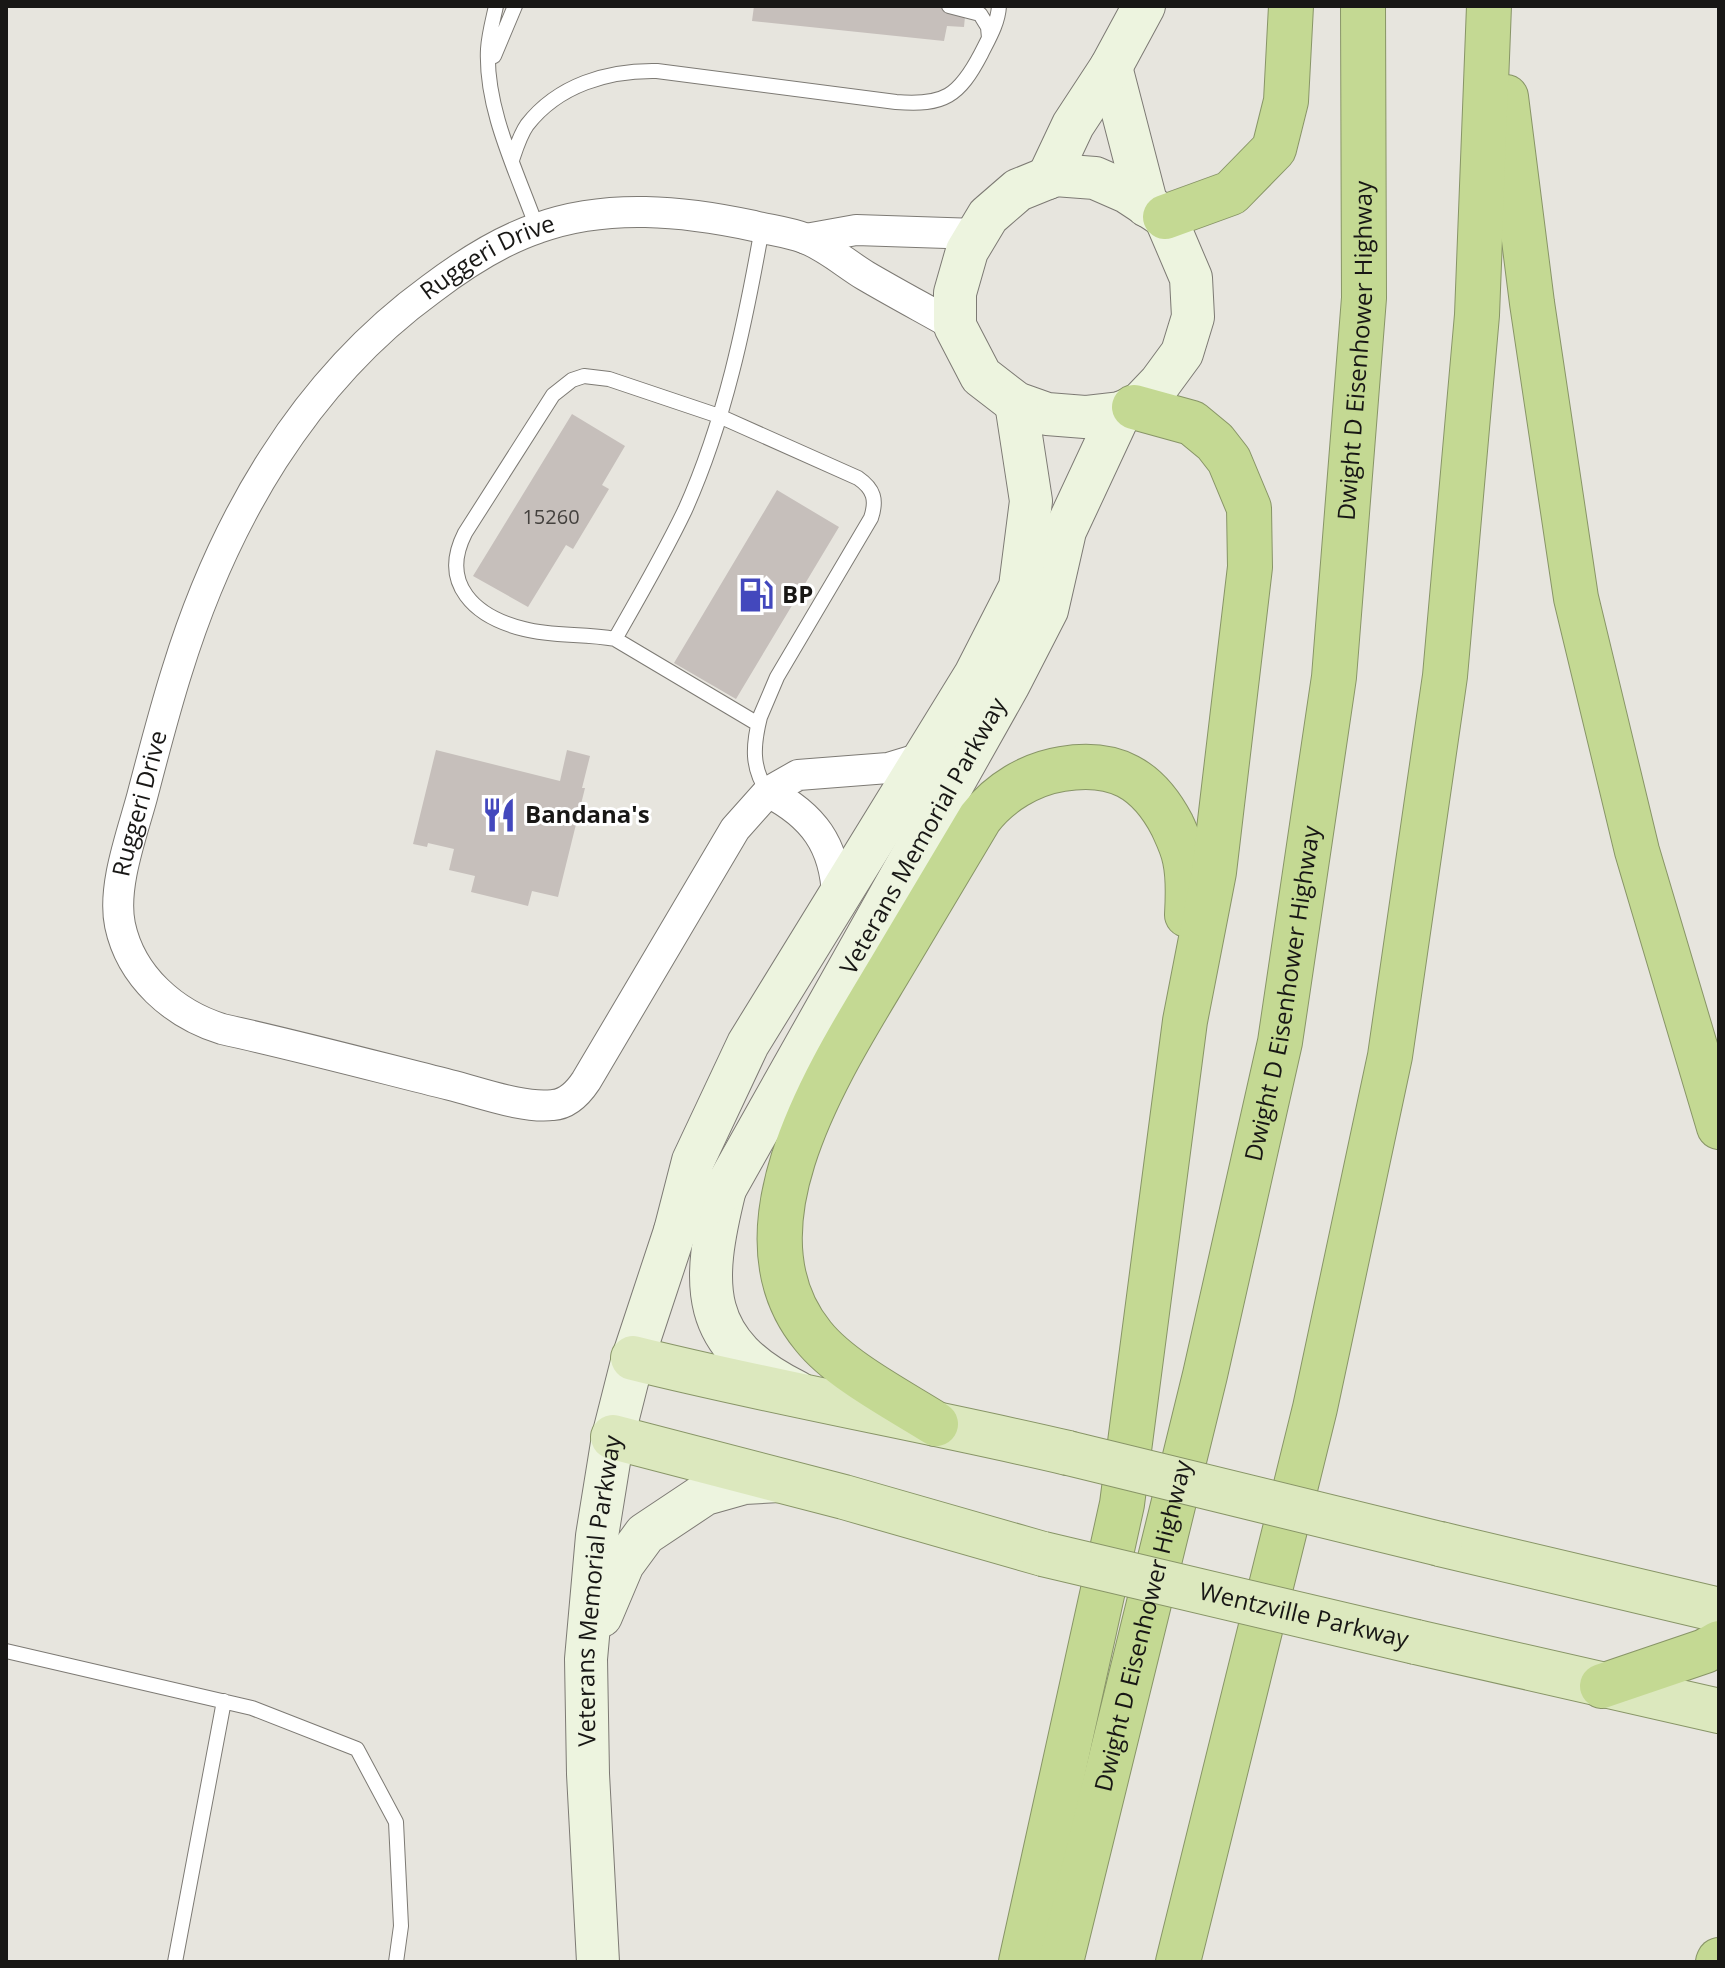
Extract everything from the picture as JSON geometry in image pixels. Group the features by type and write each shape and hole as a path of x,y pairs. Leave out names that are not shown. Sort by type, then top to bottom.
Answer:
{"highway":[{"path":"1156,211 1231,193 1274,149 1286,101 1291,6"},
{"name":"Dwight D Eisenhower Highway","path":"1061,1962 1205,1375 1280,1042 1337,646 1364,298 1363,6"},
{"path":"1178,1962 1315,1408 1390,1056 1445,676 1477,315 1489,6"},
{"path":"1495,6 1532,303 1576,598 1637,851 1719,1127"},
{"path":"1021,1962 1122,1504 1185,1021 1214,872 1250,567 1249,508 1229,460 1215,442 1192,423 1127,410"},
{"path":"936,1424 852,1370 813,1337 784,1285 779,1248 783,1206 792,1166 812,1107 849,1038 992,803 1040,775 1083,765 1106,768 1135,779 1162,806 1185,858 1188,887 1185,1021"},
{"path":"1602,1686 1705,1651 1719,1643"}],"main road":[{"path":"633,1358 729,1382 1068,1453 1719,1610"},
{"name":"Wentzville Parkway","path":"613,1437 1043,1554 1719,1711"}],"street":[{"path":"1048,178 1073,125 1111,67 1144,6"},
{"path":"1111,67 1156,211 1191,278 1193,317 1182,353 1139,405 1085,417 1047,414 1016,403 981,376 955,326 955,293 967,251 988,216 1018,190 1055,175 1095,178 1127,192 1156,211"},
{"name":"Ruggeri Drive","path":"924,757 888,768 798,775 768,792 735,829 578,1093 555,1105 523,1102 209,1025 181,1012 162,996 134,961 119,921 124,869 166,706 196,612 252,491 275,455 328,386 388,322 451,274 482,254 537,228 571,219 631,212 699,216 806,239 955,326"},
{"name":"Ruggeri Drive","path":"806,239 856,230 977,234"},
{"name":"Veterans Memorial Parkway","path":"598,1962 586,1659 593,1566 613,1437 633,1358 675,1231 693,1161 748,1044 975,675 1020,587 1031,501 1016,403"},
{"name":"Veterans Memorial Parkway","path":"675,1231 725,1189 1009,684 1047,610 1065,531 1127,410"},
{"path":"768,792 795,807 820,835 834,865 837,896"},
{"path":"725,1189 710,1270 713,1302 722,1331 741,1356 772,1380 808,1398"},
{"path":"586,1659 623,1564 645,1534 705,1494 744,1483 781,1481"}],"lane":[{"path":"496,6 488,49 489,71 501,127 537,228"},
{"path":"489,71 497,43 515,6"},
{"path":"949,6 980,14 988,27 989,38"},
{"path":"512,160 526,127 541,111 585,82 633,71 657,71 917,104 935,102 952,95 968,79 989,38 999,6"},
{"path":"615,639 684,511 719,416 746,316 762,228"},
{"path":"758,724 615,639 523,629 491,616 466,598 454,572 458,546 553,395 572,380 584,376 609,379 719,416 858,478 874,495 875,507 871,518 777,677 758,724 754,756 756,771 768,792"},
{"path":"6,1651 252,1708 357,1749 396,1822 401,1926 396,1962"},
{"path":"175,1962 224,1701"}],"building":[{"path":"754,6 966,6 964,27 947,26 944,41 752,21"},
{"path":"572,414 625,446 602,485 609,489 573,549 566,545 528,607 473,576"},
{"name":"BP","path":"777,490 839,527 736,699 674,663"},
{"name":"Bandana's","path":"436,750 560,781 567,750 590,756 558,897 532,891 528,906 471,892 475,876 449,870 454,849 428,843 427,847 413,844"}],"place":[{"name":"BP","path":"756,595"},
{"name":"Bandana's","path":"499,815"}]}
